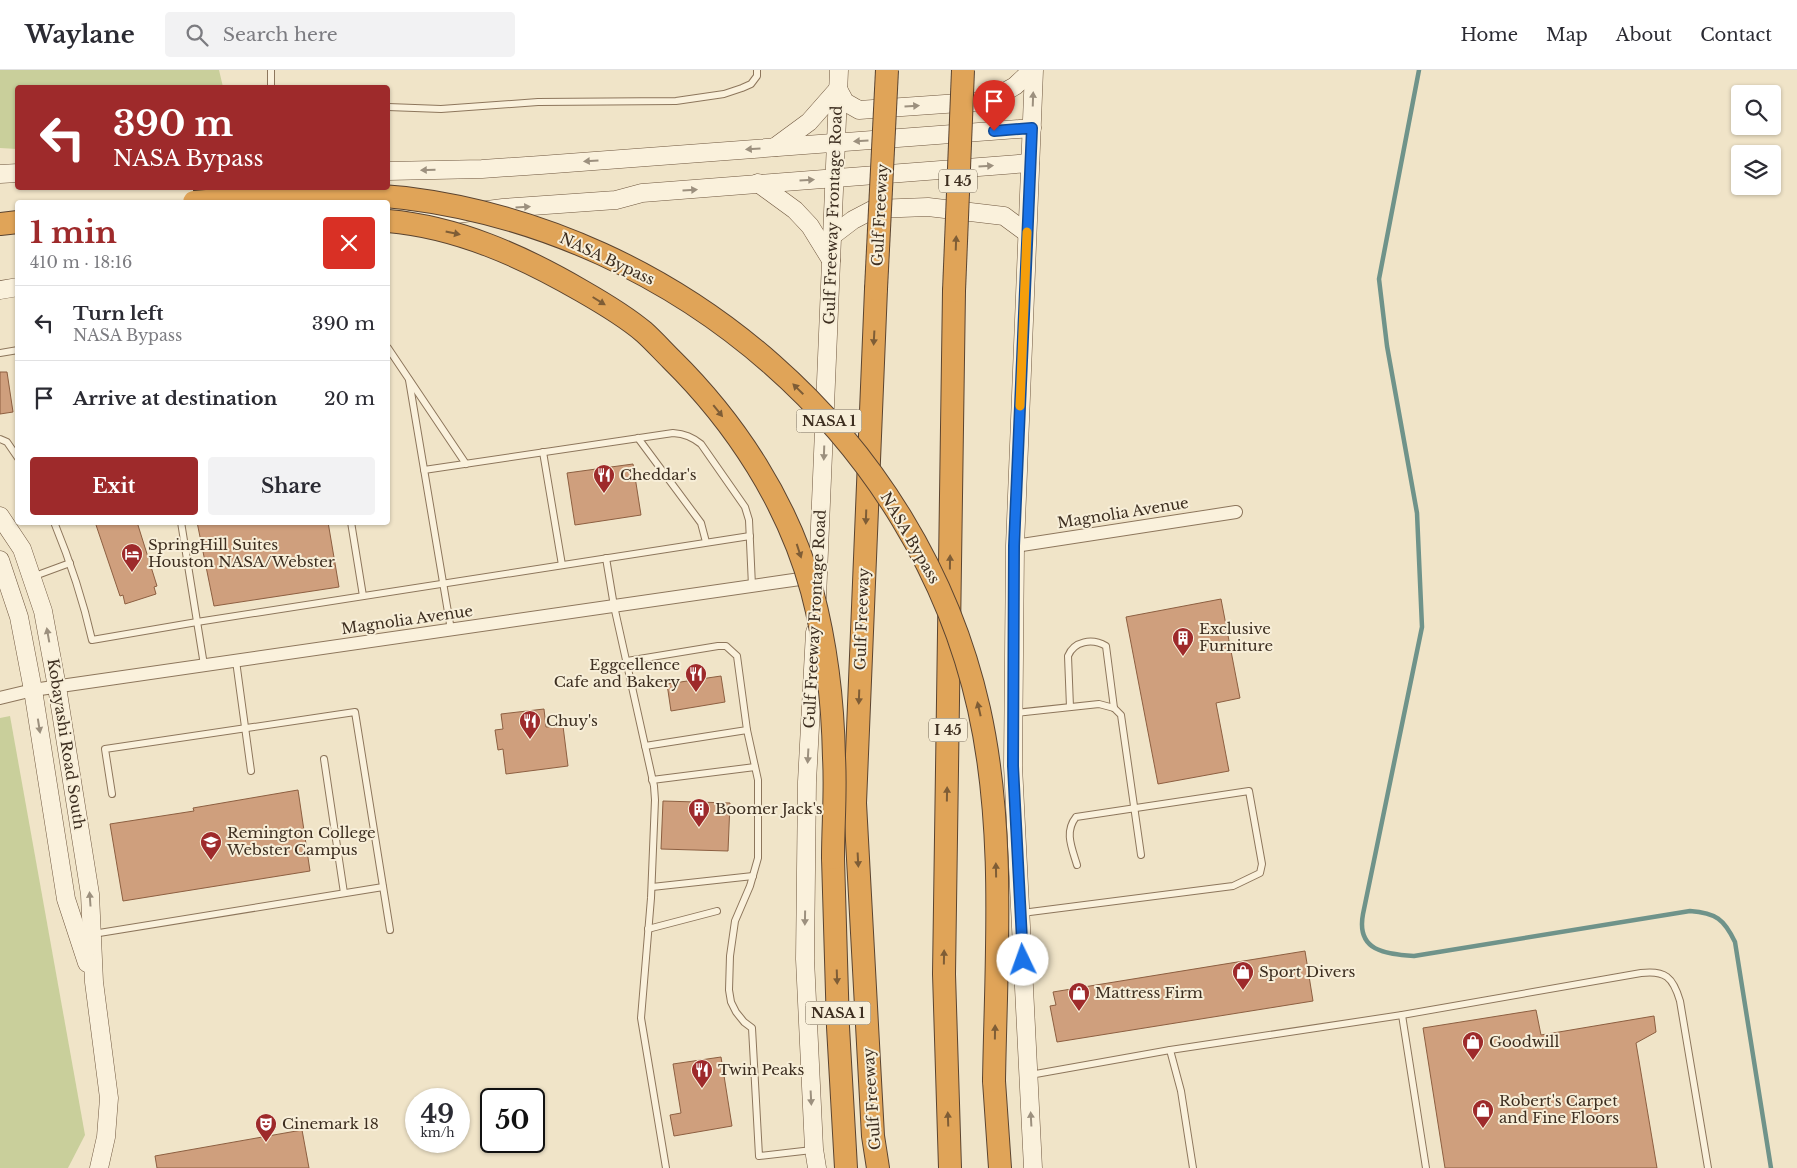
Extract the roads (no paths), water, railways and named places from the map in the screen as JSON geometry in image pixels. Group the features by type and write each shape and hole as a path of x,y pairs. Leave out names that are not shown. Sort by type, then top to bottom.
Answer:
{"highway":[{"name":"Gulf Freeway","path":"878,1168 873,1136 855,803 887,70"},
{"name":"I 45","path":"950,1168 944,974 954,292 962,70"},
{"name":"NASA Bypass","path":"219,200 280,195 364,195 405,198 482,212 557,236 626,265 693,303 759,352 822,412 849,444 876,480 922,554 940,591 955,629 975,693 987,753 996,837 994,1081 1000,1168"},
{"path":"0,224 15,222"},
{"name":"NASA 1","path":"390,222 461,235 541,267 600,302 644,332 690,378 728,424 767,481 793,533 812,591 823,648 831,707 834,759 833,858 838,1027 846,1168"},
{"path":"0,240 15,238"}],"main road":[{"name":"Gulf Freeway Frontage Road","path":"817,1168 814,1149 805,949 806,782 818,576 839,70"},
{"path":"775,147 809,122 838,89 845,102 859,110 988,101 1015,86 1033,70"},
{"path":"1033,70 1014,546 1013,766 1033,1168"},
{"path":"390,171 511,167 1032,128"},
{"path":"390,222 502,208 616,200 642,193 1030,163"},
{"path":"0,174 15,173"},
{"path":"758,183 795,210 810,226 832,260"},
{"path":"832,236 853,220 874,209 928,207 1004,216 1027,233"},
{"path":"0,290 15,288"},
{"name":"Kobayashi Road South","path":"0,516 22,549 43,611 90,894 94,982 109,1098 106,1137 99,1168"},
{"name":"Kobayashi Road South","path":"0,560 20,617 66,899 94,982"}],"street":[{"name":"Magnolia Avenue","path":"1014,546 1236,512"},
{"name":"Magnolia Avenue","path":"0,698 33,690 818,576"}],"lane":[{"path":"271,70 271,85"},
{"path":"390,107 441,109 538,102 676,101 724,94 742,88 751,84 757,70"},
{"path":"0,353 15,350"},
{"path":"390,351 466,464"},
{"path":"409,380 451,630"},
{"path":"424,470 673,433 684,434 701,444 745,507 749,520 752,586"},
{"path":"638,438 701,523 706,542"},
{"path":"0,446 3,441 15,453"},
{"path":"543,452 562,564"},
{"path":"55,525 83,601 92,640 562,564 750,536"},
{"path":"181,525 204,665"},
{"path":"351,525 363,596"},
{"path":"606,558 614,606 655,800 652,887 641,1018 666,1168"},
{"path":"32,577 70,563"},
{"path":"1070,707 1068,656 1071,649 1076,644 1098,642 1106,646 1114,708"},
{"path":"626,661 718,646 726,646 737,656 747,730 758,780 758,858 735,921 728,990 736,1012 752,1028 759,1156 814,1149"},
{"path":"236,661 251,771"},
{"path":"1014,713 1099,704 1114,708 1121,715 1142,855"},
{"path":"112,794 105,749 355,712 390,930"},
{"path":"645,746 747,730"},
{"path":"324,759 344,893"},
{"path":"652,780 755,767"},
{"path":"1020,913 1233,886 1260,873 1262,864 1249,791 1076,816 1071,823 1069,834 1076,865"},
{"path":"652,887 753,876"},
{"path":"92,934 383,886"},
{"path":"648,929 716,911"},
{"path":"1028,1076 1170,1050 1402,1015 1640,973 1660,972 1673,982 1680,1000 1708,1168"},
{"path":"1402,1015 1426,1168"},
{"path":"1170,1050 1181,1091 1193,1168"}],"waterway":[{"path":"1419,70 1379,279 1387,346 1417,513 1422,627 1363,914 1362,926 1364,936 1368,943 1383,952 1414,956 1690,911 1713,916 1723,923 1735,942 1771,1168"}],"place":[{"name":"Cheddar's","path":"604,494"},
{"name":"SpringHill Suites Houston NASA/Webster","path":"132,573"},
{"name":"Exclusive Furniture","path":"1183,657"},
{"name":"Eggcellence Cafe and Bakery","path":"696,693"},
{"name":"Chuy's","path":"530,740"},
{"name":"Boomer Jack's","path":"699,828"},
{"name":"Remington College Webster Campus","path":"211,861"},
{"name":"Sport Divers","path":"1243,991"},
{"name":"Mattress Firm","path":"1079,1012"},
{"name":"Goodwill","path":"1473,1061"},
{"name":"Twin Peaks","path":"702,1089"},
{"name":"Robert's Carpet and Fine Floors","path":"1483,1129"},
{"name":"Cinemark 18","path":"266,1143"}]}
